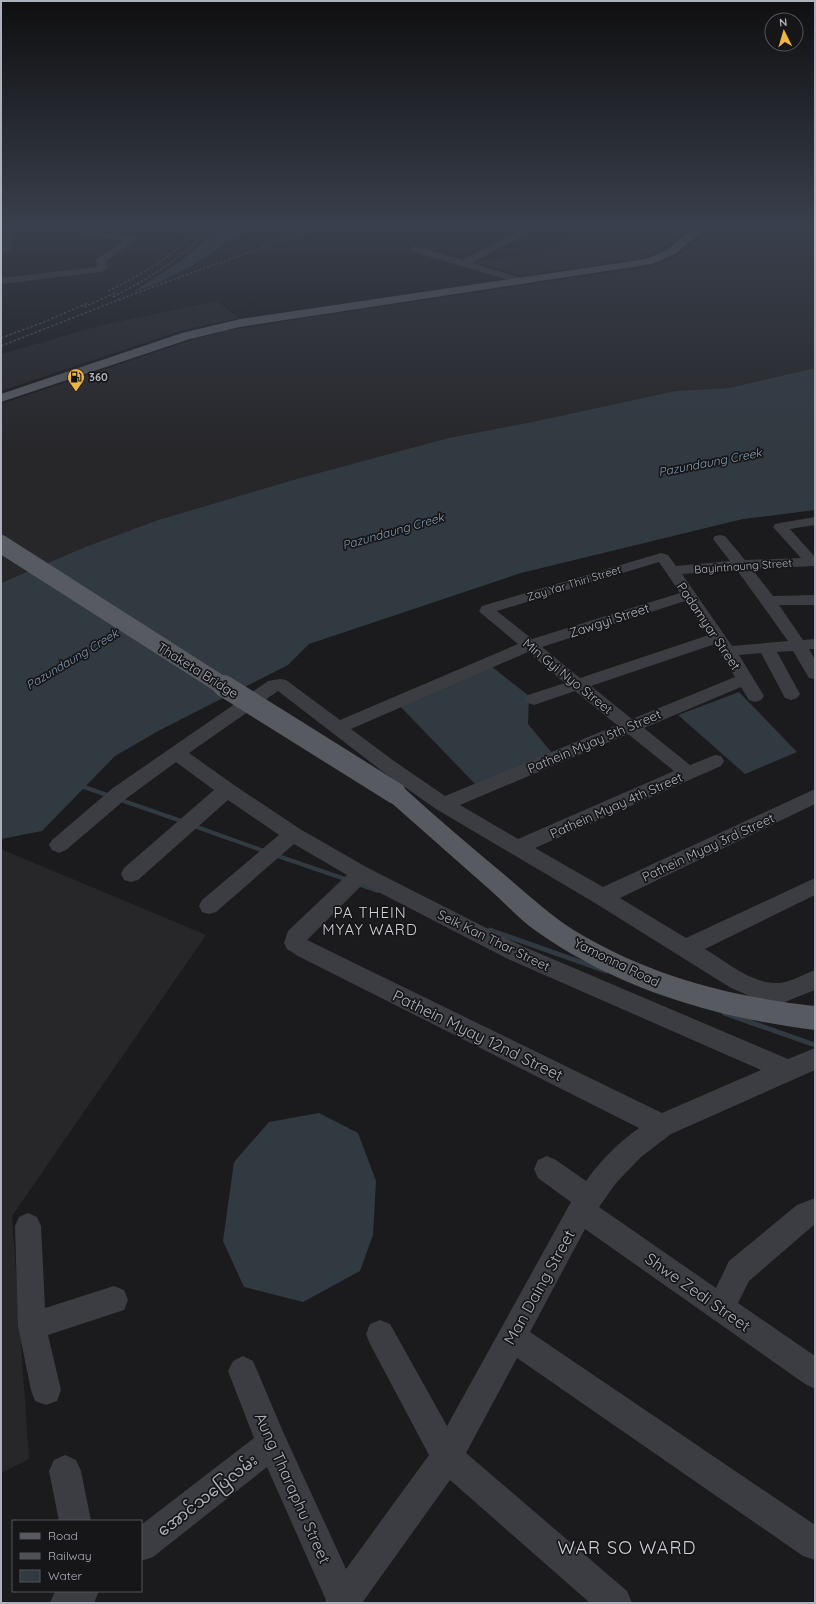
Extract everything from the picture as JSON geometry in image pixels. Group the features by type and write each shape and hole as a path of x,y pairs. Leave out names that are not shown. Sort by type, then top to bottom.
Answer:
{"main road":[{"path":"1,398 186,336 213,329 307,312 384,301"},
{"name":"Thaketa Bridge","path":"1,544 158,645 395,793"},
{"name":"Yamonna Road","path":"395,793 544,923 590,952 657,983 718,1002 789,1016 815,1018"}],"street":[{"path":"813,562 780,527 815,521"},
{"path":"720,540 741,565 799,645 815,674"},
{"name":"Padamyar Street","path":"661,557 728,651 755,696"},
{"name":"Zay Yar Thiri Street","path":"487,609 661,557"},
{"name":"Bayintnaung Street","path":"671,571 741,565 813,562"},
{"name":"Zawgyi Street","path":"338,728 531,645 688,595"},
{"path":"767,601 815,600"},
{"name":"Min Gyi Nyo Street","path":"487,609 487,611 531,645 576,684 688,773"},
{"path":"534,699 718,637"},
{"path":"728,651 815,644"},
{"path":"766,647 791,694"},
{"name":"Pathein Myay 5th Street","path":"444,804 745,679"},
{"path":"59,845 120,793 274,685 280,684 388,766 444,804 516,848 602,897 739,981 773,992 815,980"},
{"name":"Seik Kan Thar Street","path":"176,754 293,834 361,874 514,952 787,1070"},
{"name":"Pathein Myay 4th Street","path":"516,848 715,761"},
{"path":"130,874 227,790"},
{"name":"Pathein Myay 3rd Street","path":"602,897 815,796"},
{"path":"209,906 293,834"},
{"name":"Pathein Myay 12nd Street","path":"361,874 296,937 295,943 313,954 662,1126"},
{"path":"686,948 815,886"},
{"path":"773,992 789,1016"},
{"name":"Man Daing Street","path":"344,1603 447,1457 585,1205 620,1160 632,1148 662,1126 815,1059"},
{"name":"Shwe Zedi Street","path":"547,1169 585,1205 721,1309 815,1374"},
{"path":"721,1309 739,1271 806,1214 815,1211"},
{"path":"28,1226 32,1326 46,1390"},
{"path":"32,1326 114,1300"},
{"path":"380,1334 447,1457 615,1603"},
{"path":"512,1337 815,1544"},
{"name":"Aung Tharaphu Street","path":"243,1372 272,1444 344,1603"},
{"name":"အောင်သပြေလမ်း","path":"142,1544 272,1444"},
{"path":"64,1471 75,1520"},
{"path":"67,1603 81,1592"},
{"path":"89,1592 92,1603"}],"shaded area":[{"path":"217,301 238,318 180,331 1,391 1,354 102,325"},
{"path":"420,301 815,301 815,368 729,388 675,391 532,422 448,438 300,478 158,520 85,547 1,583 1,404 195,339 225,331"},
{"path":"1,849 206,935 12,1216 29,1459 1,1473"}],"water":[{"name":"Pazundaung Creek","path":"815,368 815,510 743,519 521,573 309,644 288,665 160,730 115,756 42,831 1,839 1,583 85,547 158,520 300,478 448,438 532,422 675,391 729,388"},
{"path":"491,666 529,696 528,724 552,753 477,786 397,703"},
{"path":"739,692 797,752 745,774 678,715"},
{"path":"319,1113 358,1133 376,1181 373,1235 360,1271 303,1302 244,1287 223,1241 234,1162 269,1122"}],"waterway":[{"path":"81,786 110,796"},
{"path":"118,799 184,822"},
{"path":"194,826 267,852"},
{"path":"275,855 348,880"},
{"path":"358,884 378,891"},
{"path":"490,930 606,971"},
{"path":"724,1013 815,1045"}],"railway":[{"path":"84,307 98,301"},
{"path":"1,346 116,301"},
{"path":"1,338 44,322 88,303"}],"place":[{"name":"360","path":"76,392"}],"district":[{"name":"PA THEIN MYAY WARD","path":"370,920"},
{"name":"WAR SO WARD","path":"627,1547"}]}
